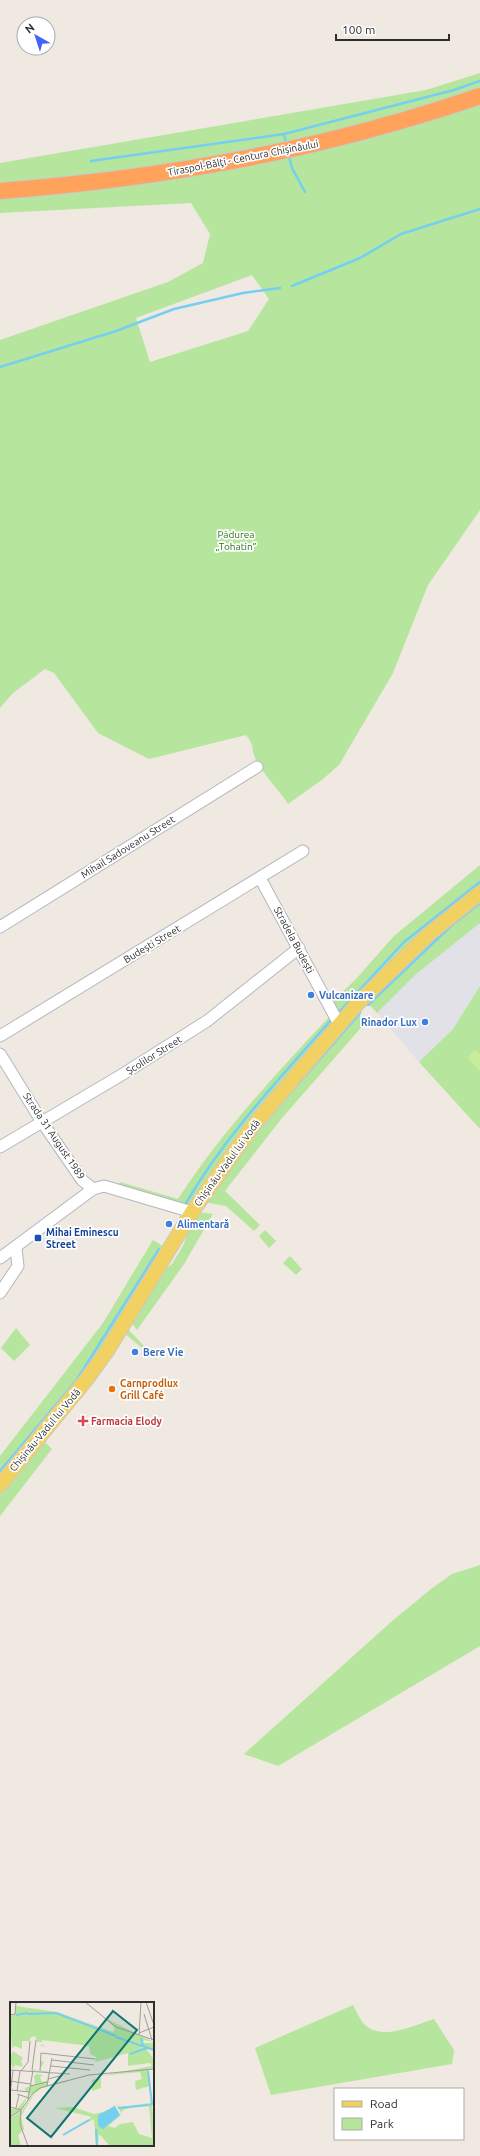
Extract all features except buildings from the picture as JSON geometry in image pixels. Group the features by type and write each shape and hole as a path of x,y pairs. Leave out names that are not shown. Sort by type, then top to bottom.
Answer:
{"highway":[{"name":"Tiraspol-Bălţi - Centura Chișinăului","path":"0,191 134,178 228,163 298,148 396,123 480,96"}],"main road":[{"name":"Chișinău-Vadul lui Vodă","path":"0,1485 66,1405 103,1357 192,1212 252,1127 339,1024 400,960 429,934 480,893"}],"street":[{"name":"Mihail Sadoveanu Street","path":"0,927 257,767"},
{"name":"Budești Street","path":"0,1036 303,851"},
{"name":"Stradela Budești","path":"260,878 339,1024"},
{"name":"Școlilor Street","path":"0,1147 123,1074 207,1021 298,948"},
{"name":"Strada 31 August 1989","path":"0,1054 42,1122 82,1180 93,1189"},
{"path":"0,1258 16,1248 93,1189 104,1186 192,1212"},
{"path":"0,1293 18,1266 16,1248"}],"shaded area":[{"path":"480,923 480,986 453,1029 419,1062 377,1013 415,975"}],"green space":[{"path":"480,73 480,89 400,116 178,166 0,185 0,163 426,90"},
{"name":"Pădurea „Tohatin”","path":"480,100 480,510 428,585 393,673 339,765 323,779 288,804 260,767 254,755 251,743 246,735 149,759 98,733 54,673 45,669 13,693 0,708 0,340 168,282 203,263 210,234 191,203 0,213 0,195 60,190","holes":["252,275 269,299 248,331 150,362 136,318"]},
{"path":"480,865 480,888 343,1013 337,1011 333,1005 335,999 356,979 394,936"},
{"path":"480,898 480,923 415,975 377,1013 366,1001 405,962"},
{"path":"480,986 480,1129 419,1062 453,1029"},
{"path":"356,1012 366,1022 282,1118 225,1191 260,1225 254,1231 226,1206 204,1202 260,1124"},
{"path":"332,1014 333,1023 269,1096 234,1141 189,1205 118,1185 120,1182 178,1199 212,1151 250,1104"},
{"path":"475,1050 480,1054 480,1071 467,1058"},
{"path":"198,1212 213,1214 184,1264 137,1330 131,1322 160,1273 172,1264 184,1244 188,1229"},
{"path":"265,1230 276,1241 269,1248 259,1236"},
{"path":"153,1240 164,1247 99,1355 0,1476 0,1456 103,1323"},
{"path":"290,1256 302,1269 296,1275 283,1263"},
{"path":"16,1328 30,1345 14,1361 1,1348"},
{"path":"127,1328 159,1362 124,1333"},
{"path":"43,1440 52,1449 0,1516 0,1491"},
{"path":"480,1565 480,1646 278,1766 244,1754 391,1622 431,1589 452,1574"},
{"path":"353,2005 364,2024 371,2029 380,2032 389,2032 408,2028 434,2019 454,2050 452,2064 271,2095 255,2048"}],"waterway":[{"path":"91,161 284,134 454,90 480,81"},
{"path":"284,134 286,143"},
{"path":"289,157 292,168 305,192"},
{"path":"292,286 360,258 401,234 480,209"},
{"path":"0,367 116,331 174,309 243,293 280,288"},
{"path":"340,1011 404,942 480,882"},
{"path":"368,1005 453,924 480,903"},
{"path":"297,1085 360,1013"},
{"path":"186,1203 218,1154 254,1108 331,1020"},
{"path":"0,1471 76,1381 159,1249"}],"place":[{"name":"Vulcanizare","path":"311,995"},
{"name":"Rinador Lux","path":"425,1022"},
{"name":"Alimentară","path":"169,1224"},
{"name":"Mihai Eminescu Street","path":"38,1238"},
{"name":"Bere Vie","path":"135,1352"},
{"name":"Carnprodlux Grill Café","path":"112,1389"},
{"name":"Farmacia Elody","path":"83,1421"}]}
